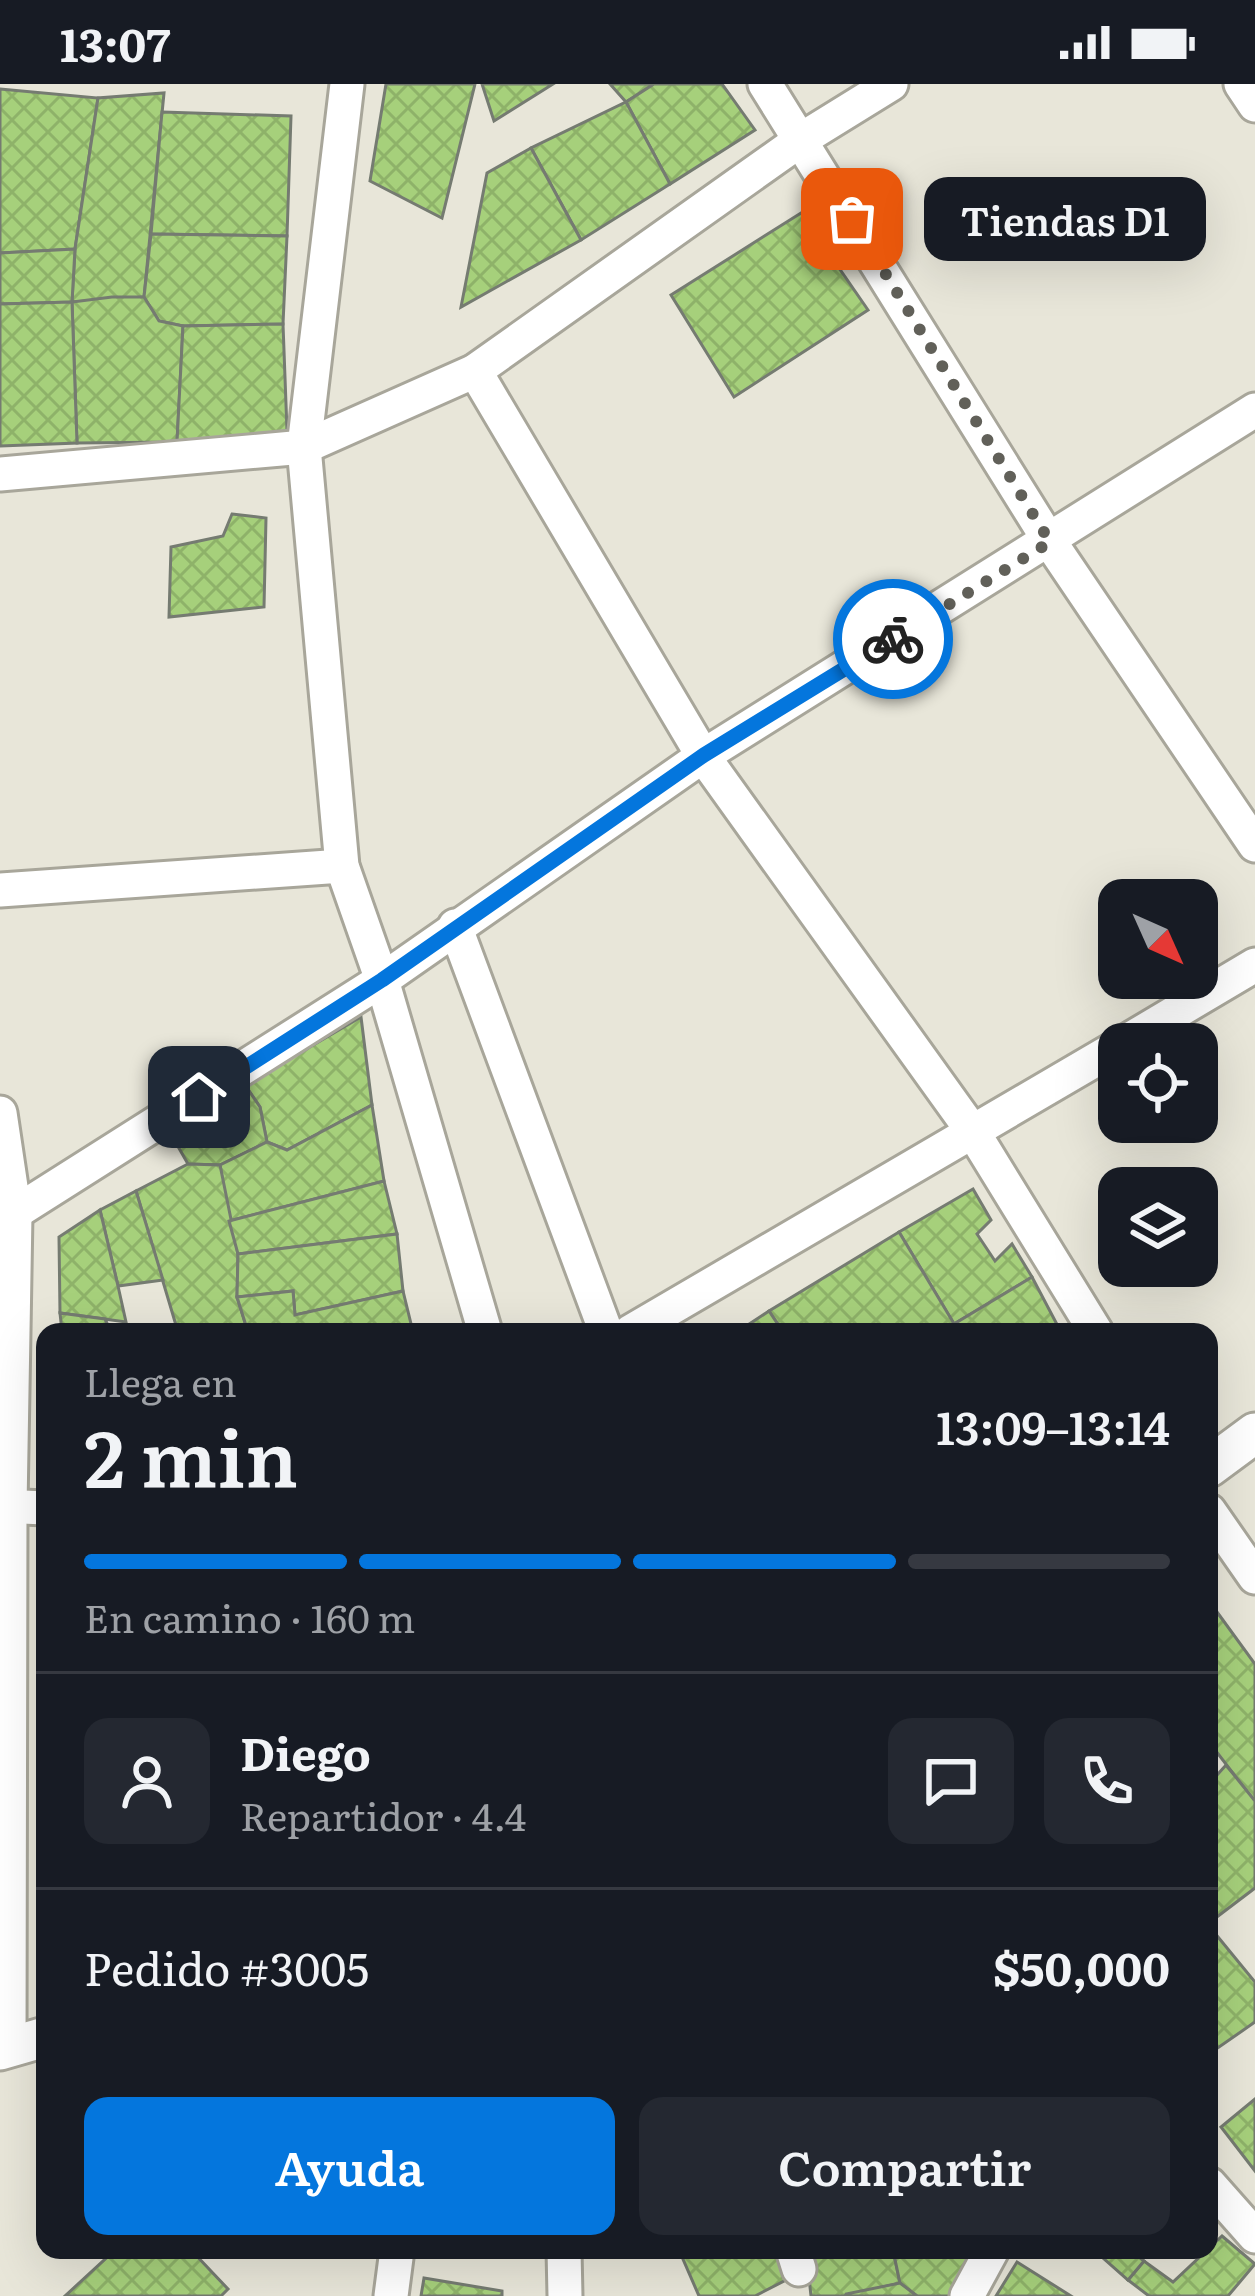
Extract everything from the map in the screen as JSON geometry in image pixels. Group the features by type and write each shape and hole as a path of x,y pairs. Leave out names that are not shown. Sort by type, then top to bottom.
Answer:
{"street":[{"path":"347,84 304,447 342,866 382,980 482,1323"},
{"path":"765,84 1050,542 1255,845"},
{"path":"0,474 304,447 475,370 802,139 891,84"},
{"path":"1241,84 1255,105"},
{"path":"475,370 704,755 973,1132 1090,1323"},
{"path":"7,1218 382,980 704,755 1255,410"},
{"path":"0,890 342,866"},
{"path":"454,926 603,1323"},
{"path":"1157,1023 1255,965"},
{"path":"645,1323 1098,1058"},
{"path":"0,1113 7,1218 5,1507 18,2045"},
{"path":"1218,1460 1255,1433"},
{"path":"5,1507 36,1508"},
{"path":"1218,1524 1255,1577"},
{"path":"1218,2195 1255,2236"},
{"path":"391,2296 396,2259"},
{"path":"564,2259 565,2296"},
{"path":"967,2296 987,2259"}],"building":[{"path":"386,84 475,84 442,218 370,181"},
{"path":"482,84 553,84 494,121"},
{"path":"610,84 654,84 626,102"},
{"path":"654,84 722,84 755,130 670,184 626,102"},
{"path":"0,89 98,98 75,249 0,253"},
{"path":"164,93 144,297 72,302 75,249 98,98"},
{"path":"626,102 670,184 581,240 531,148"},
{"path":"162,112 291,116 287,236 151,234"},
{"path":"531,148 581,240 461,307 487,173"},
{"path":"801,213 868,310 734,397 671,295"},
{"path":"151,234 287,236 283,324 183,326 159,321 144,297"},
{"path":"75,249 72,302 0,304 0,253"},
{"path":"144,297 159,321 183,326 177,442 77,443 72,302"},
{"path":"72,302 77,443 0,446 0,304"},
{"path":"283,324 287,431 177,442 183,326"},
{"path":"232,514 266,518 264,607 169,617 171,547 223,536"},
{"path":"361,1017 372,1105 287,1150 267,1142 260,1107 245,1085"},
{"path":"245,1085 260,1107 267,1142 220,1165 188,1164 172,1136"},
{"path":"372,1105 384,1181 229,1221 220,1165 267,1142 287,1150"},
{"path":"188,1164 220,1165 238,1254 237,1297 245,1323 175,1323 136,1191"},
{"path":"384,1181 397,1234 238,1254 229,1221"},
{"path":"973,1189 991,1220 977,1234 995,1261 1012,1244 1032,1277 953,1323 899,1232"},
{"path":"136,1191 163,1280 118,1286 100,1210"},
{"path":"100,1210 126,1322 60,1313 59,1237"},
{"path":"899,1232 954,1323 777,1323 769,1311"},
{"path":"397,1234 403,1291 295,1315 293,1291 237,1297 238,1254"},
{"path":"1032,1277 1056,1323 956,1323"},
{"path":"293,1291 295,1315 403,1291 411,1323 245,1323 237,1297"},
{"path":"769,1311 777,1323 751,1323"},
{"path":"60,1313 107,1323 61,1323"},
{"path":"1218,1613 1255,1664 1255,1802 1218,1754"},
{"path":"1226,1765 1255,1801 1255,1888 1218,1916 1218,1774"},
{"path":"1218,1937 1255,1982 1255,2022 1218,2048"},
{"path":"1255,2099 1255,2171 1221,2127"},
{"path":"1222,2236 1255,2264 1228,2296 1149,2296 1128,2280 1144,2261 1173,2282 1198,2259 1218,2259"},
{"path":"105,2259 200,2259 228,2289 221,2296 65,2296"},
{"path":"683,2259 778,2259 786,2280 755,2296 699,2296"},
{"path":"807,2259 895,2259 900,2283 845,2296 811,2296"},
{"path":"895,2259 968,2259 950,2296 917,2296 900,2283"},
{"path":"1104,2259 1144,2261 1128,2280"},
{"path":"1017,2262 1071,2296 996,2296"},
{"path":"424,2278 502,2291 502,2296 421,2296"},
{"path":"900,2283 917,2296 845,2296 846,2294"}],"way so far":[{"path":"852,219 1050,542 893,639"}],"place":[{"name":"Tiendas D1","path":"852,219"}],"route":[{"path":"199,1097 382,980 704,755 893,639"}]}
